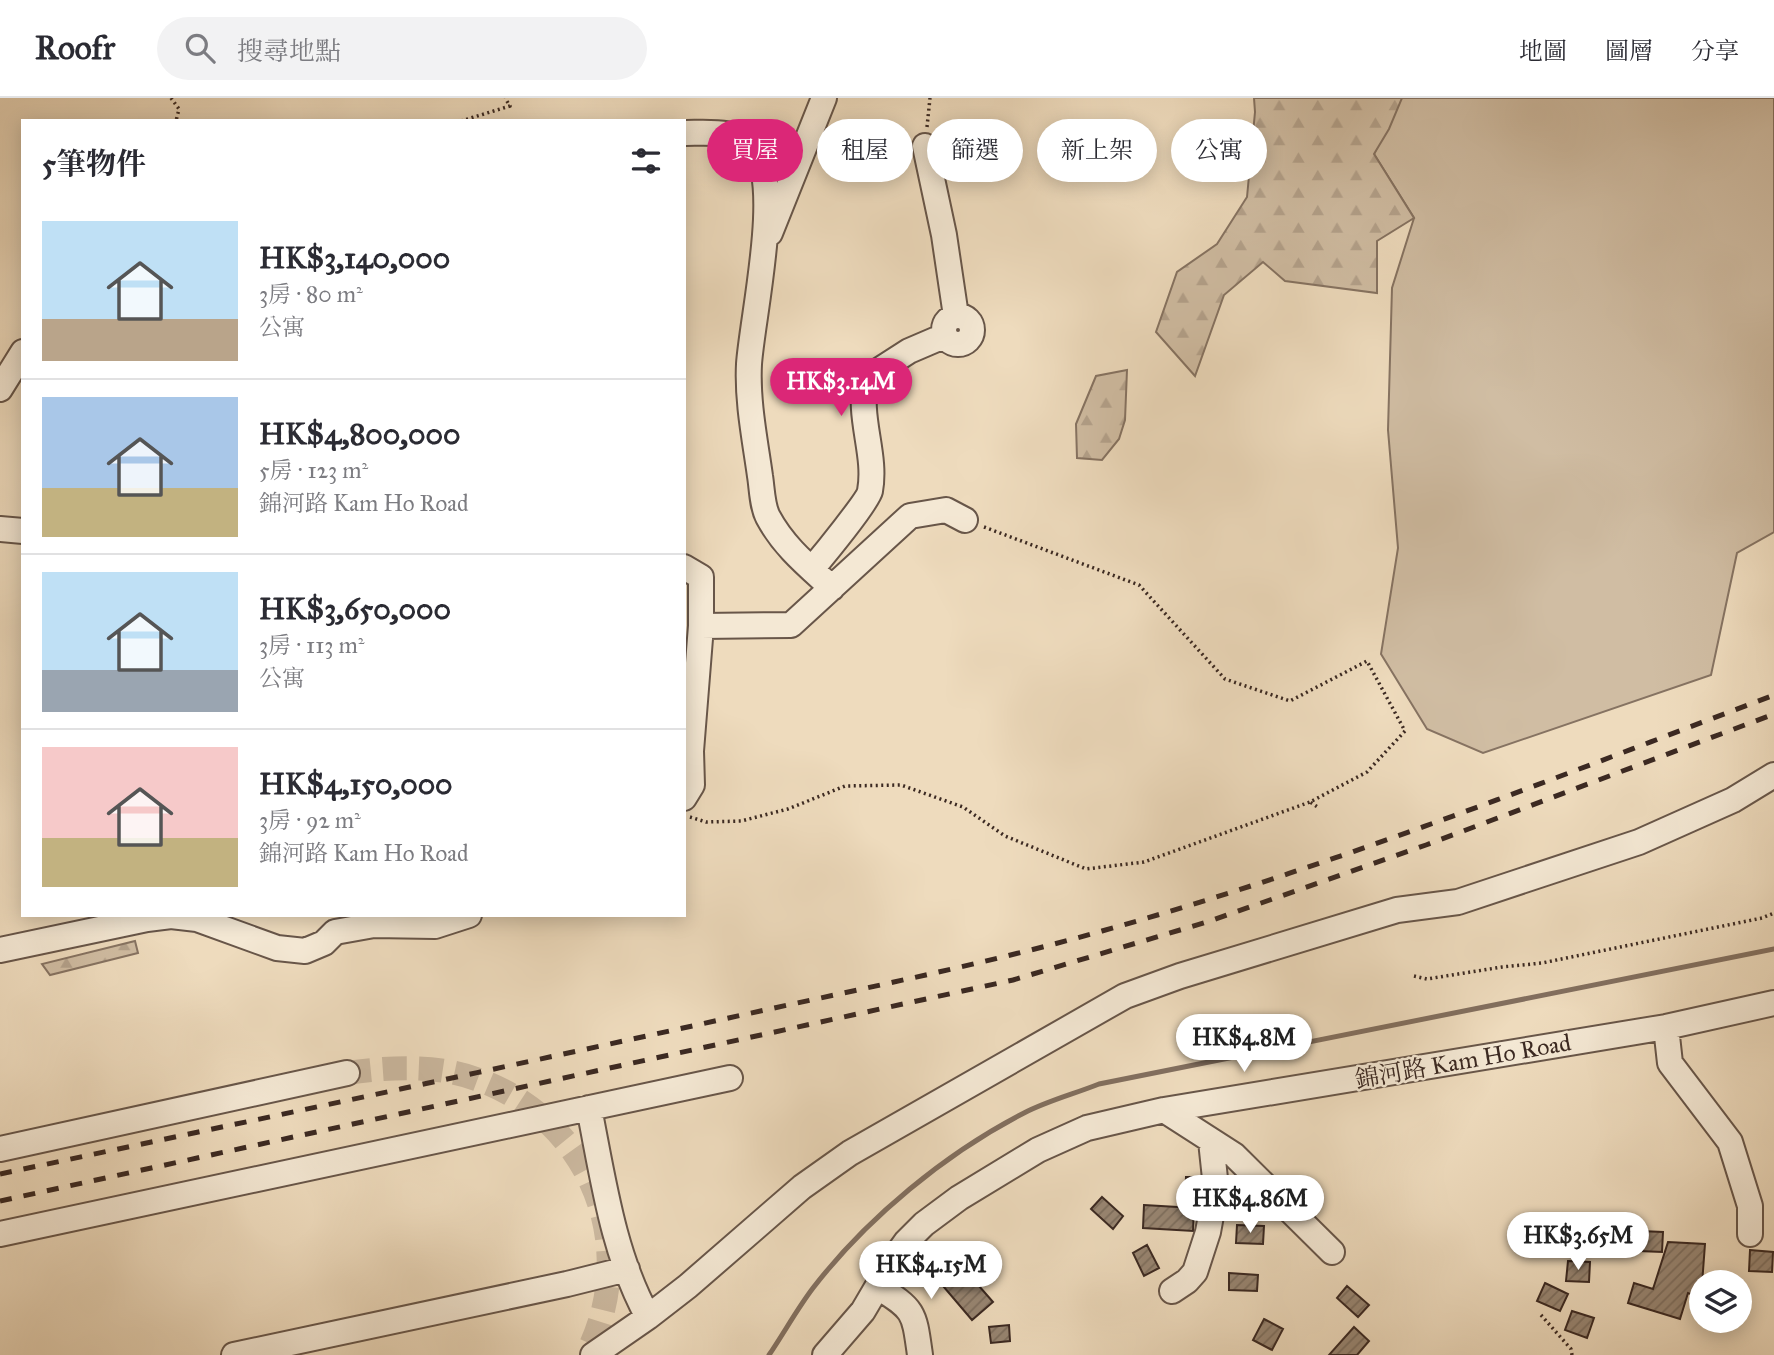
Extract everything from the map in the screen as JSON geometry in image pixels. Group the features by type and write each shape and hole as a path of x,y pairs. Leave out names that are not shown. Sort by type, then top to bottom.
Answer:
{"street":[{"path":"765,247 824,98"},
{"path":"686,133 740,137 753,147 761,158 765,180 765,247 749,366 753,429 766,514 786,547 832,588"},
{"path":"812,569 870,494 871,460 862,394 867,378 950,326 944,235 926,146"},
{"path":"0,389 21,355"},
{"path":"701,626 791,625 910,516 946,510 965,520"},
{"path":"0,529 21,531"},
{"path":"686,568 701,577 701,626 691,751 692,785 686,795"},
{"path":"593,1355 688,1286 802,1187 850,1153 1125,996 1180,976 1397,910 1458,902 1639,842 1733,800 1774,775"},
{"path":"0,950 163,917"},
{"path":"180,917 197,919 277,947 305,951 324,943 335,932 374,925 435,926 463,917"},
{"name":"錦河路 Kam Ho Road","path":"824,1355 863,1311 906,1242 924,1224 991,1177 1038,1150 1087,1128 1164,1110 1666,1027 1774,1003"},
{"path":"1666,1027 1670,1063 1730,1142 1749,1206 1750,1234"},
{"path":"0,1149 347,1073"},
{"path":"0,1234 730,1078"},
{"path":"589,1108 610,1211 637,1297 648,1317"},
{"path":"1164,1110 1234,1155 1332,1252"},
{"path":"1172,1291 1195,1272 1208,1232 1216,1188 1211,1141"},
{"path":"234,1355 627,1269"},
{"path":"878,1287 906,1304 911,1311 915,1320 920,1355"}],"path":[{"path":"171,98 179,108 176,119"},
{"path":"468,119 510,106 505,98"},
{"path":"926,146 930,98"},
{"path":"686,817 705,822 741,821 788,809 845,786 901,785 963,807 1005,836 1086,869 1144,862 1310,802 1367,772 1405,731 1367,661 1290,701 1225,679 1139,585 965,520"},
{"path":"1310,802 1319,808"},
{"path":"1414,976 1427,979 1542,963 1762,918 1774,913"},
{"path":"1541,1315 1571,1349 1572,1355"}],"green space":[{"path":"1254,98 1402,98 1389,129 1374,154 1414,218 1377,241 1377,293 1285,281 1263,262 1224,295 1195,376 1156,332 1177,272 1217,244 1247,197 1248,182 1267,182 1267,119 1254,119"},
{"path":"1400,98 1774,98 1774,532 1737,553 1711,675 1483,753 1427,729 1381,654 1398,548 1388,430 1392,288 1414,218 1374,154"},
{"path":"1127,370 1125,420 1119,439 1102,460 1077,458 1076,424 1096,376"},
{"path":"135,941 138,953 50,975 42,964"}],"building":[{"path":"1186,1177 1200,1177 1199,1200 1185,1199"},
{"path":"1102,1197 1123,1216 1113,1229 1091,1209"},
{"path":"1144,1205 1194,1208 1193,1231 1143,1228"},
{"path":"1237,1225 1264,1226 1263,1244 1236,1243"},
{"path":"1640,1231 1663,1232 1662,1252 1639,1251"},
{"path":"1668,1242 1705,1244 1703,1270 1689,1270 1689,1293 1680,1319 1628,1303 1634,1283 1653,1289"},
{"path":"1147,1245 1159,1268 1144,1276 1133,1253"},
{"path":"1750,1250 1773,1252 1772,1272 1749,1270"},
{"path":"970,1252 965,1270 993,1302 972,1320 938,1280 930,1280 928,1256"},
{"path":"1568,1261 1590,1262 1589,1282 1566,1281"},
{"path":"1229,1273 1258,1275 1257,1291 1229,1290"},
{"path":"1545,1283 1568,1294 1560,1311 1537,1301"},
{"path":"1347,1286 1369,1305 1358,1317 1337,1298"},
{"path":"1572,1311 1594,1318 1587,1338 1565,1330"},
{"path":"1264,1319 1283,1329 1272,1350 1253,1340"},
{"path":"1009,1325 1010,1341 991,1343 989,1327"},
{"path":"1354,1327 1369,1341 1357,1355 1329,1355"}],"waterway":[{"path":"769,1355 813,1288 834,1262 883,1212 937,1167 966,1147 1042,1105 1099,1084 1774,949"}],"tunnel":[{"path":"347,1073 413,1068 463,1075 518,1099 550,1125 576,1156 595,1192 606,1232 609,1273 602,1314 586,1355"}],"railway":[{"path":"0,1174 866,988 1055,944 1188,906 1357,850 1774,695"},
{"path":"0,1201 1013,980 1210,921 1426,845 1774,714"}]}
